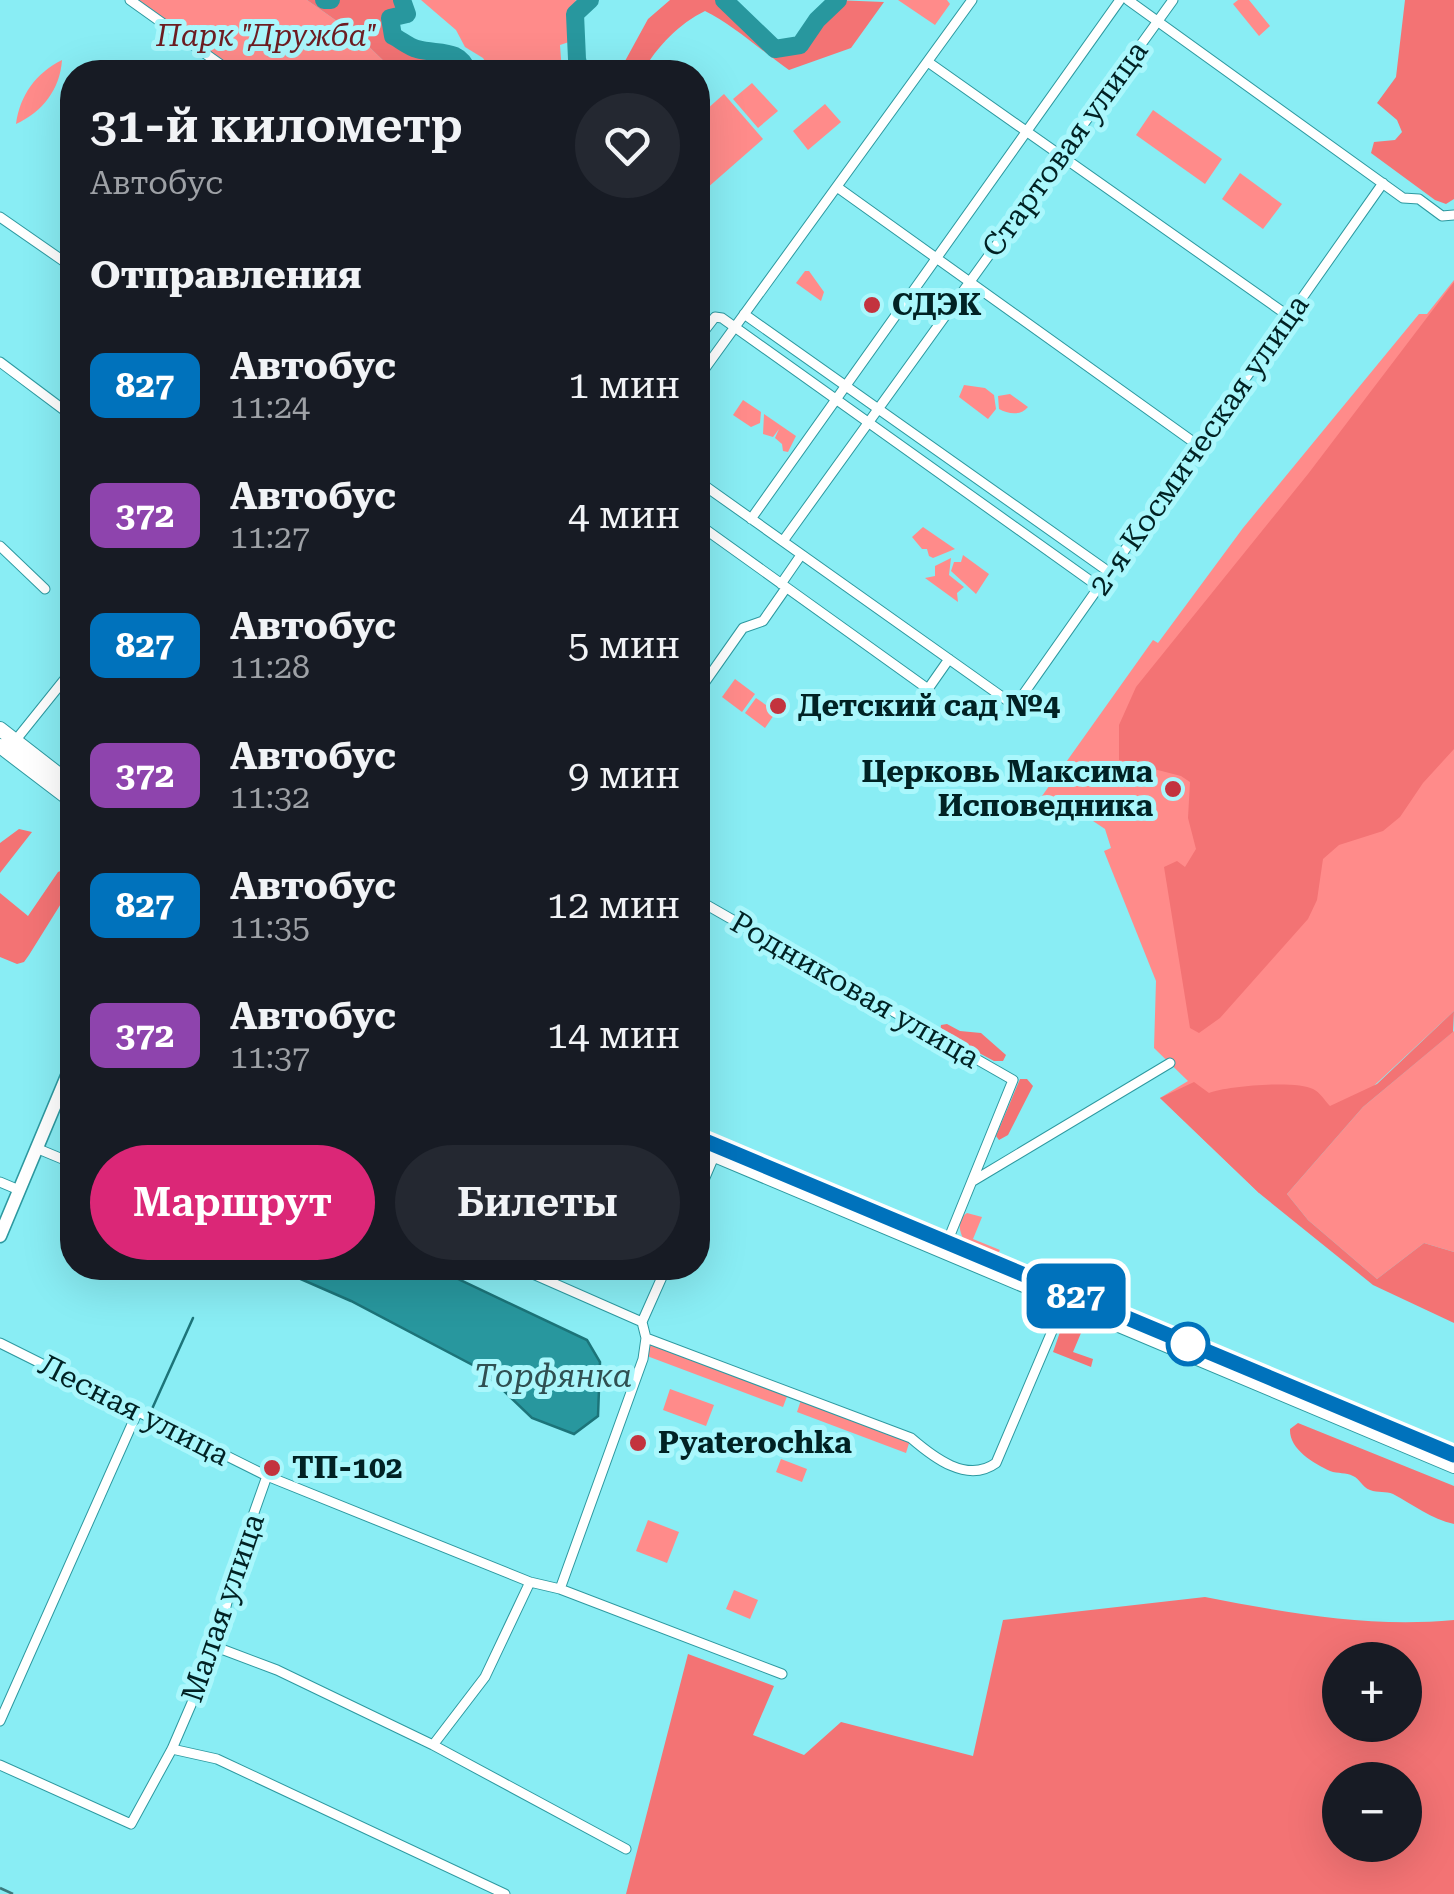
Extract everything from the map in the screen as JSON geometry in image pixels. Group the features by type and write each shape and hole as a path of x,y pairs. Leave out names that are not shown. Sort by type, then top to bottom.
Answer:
{"main road":[{"path":"0,729 8,746 60,791"},
{"path":"8,746 60,777"},
{"path":"0,1236 60,1092"},
{"path":"710,1147 1454,1455"},
{"path":"710,1150 716,1151"},
{"path":"945,1247 1064,1303 1454,1466"}],"street":[{"path":"130,0 215,60"},
{"path":"710,361 972,0"},
{"name":"Стартовая улица","path":"751,519 1120,0"},
{"path":"1128,0 1404,198 1419,200 1442,216 1454,216"},
{"name":"Стартовая улица","path":"782,542 1172,0"},
{"path":"928,62 1290,316"},
{"name":"2-я Космическая улица","path":"949,660 1015,706 1383,184"},
{"path":"836,187 1198,446"},
{"path":"0,217 60,259"},
{"path":"744,314 1109,572"},
{"path":"710,324 716,317 734,327 1099,587"},
{"path":"0,362 60,407"},
{"path":"710,490 949,660 928,689 710,533"},
{"path":"0,546 45,589"},
{"path":"710,675 742,628 763,620 801,554"},
{"path":"8,746 60,684"},
{"name":"Родниковая улица","path":"710,907 1014,1080 970,1182"},
{"path":"945,1247 970,1182 1170,1063"},
{"path":"36,1148 60,1158"},
{"path":"710,1166 716,1151"},
{"path":"0,1182 19,1190"},
{"path":"546,1280 642,1322"},
{"path":"560,1588 643,1358 646,1338 642,1322 661,1280"},
{"path":"646,1338 911,1438 935,1458 956,1468 986,1469 996,1463 1064,1303"},
{"name":"Лесная улица","path":"0,1343 268,1476 530,1582 560,1588 782,1674"},
{"path":"0,1721 137,1413"},
{"name":"Малая улица","path":"0,1765 132,1824 172,1749 216,1647 238,1558 268,1476"},
{"path":"433,1745 485,1677 530,1582"},
{"path":"216,1647 277,1670 433,1745 626,1849"},
{"path":"172,1749 216,1759 505,1894"}],"green space":[{"name":"Парк \"Дружба\"","path":"138,0 307,0 358,36 383,60 221,60"},
{"path":"421,0 576,0 568,23 569,42 560,45 561,60 484,60 465,47 456,30"},
{"path":"898,0 947,0 950,4 935,25"},
{"path":"1249,0 1270,26 1259,36 1233,4"},
{"path":"60,61 58,81 48,99 16,124 21,104 44,71"},
{"path":"752,83 778,111 758,128 733,99"},
{"path":"724,94 763,139 710,185 710,106"},
{"path":"825,104 841,122 808,150 793,131"},
{"path":"1153,110 1222,159 1205,184 1136,135"},
{"path":"1240,173 1282,204 1263,229 1222,199"},
{"path":"805,271 824,292 821,301 796,283"},
{"path":"1454,280 1454,1011 1259,1193 1160,1098 1188,1081 1154,1048 1156,981 1104,851 1111,848 1105,829 1078,811 1042,796 1153,640 1158,643 1243,528 1419,314 1427,314"},
{"path":"964,385 985,388 994,395 996,409 988,419 959,397"},
{"path":"1010,394 1028,407 1014,413 999,409 998,396"},
{"path":"743,400 761,412 760,423 751,427 733,415"},
{"path":"764,414 796,436 788,452 775,438 779,429 773,437 763,434"},
{"path":"923,527 955,549 929,556 927,549 922,549 912,537"},
{"path":"963,555 989,574 976,594 951,571"},
{"path":"951,558 949,575 964,587 957,593 958,602 925,578 935,576 935,566"},
{"path":"735,679 755,694 742,712 722,697"},
{"path":"756,698 776,712 765,728 745,713"},
{"path":"1454,1031 1454,1252 1424,1243 1377,1279 1308,1220 1287,1194 1363,1107"},
{"path":"967,1213 982,1217 973,1239 1000,1250 997,1255 967,1245 960,1228"},
{"path":"651,1343 788,1394 783,1407 647,1356"},
{"path":"670,1389 714,1405 706,1426 663,1410"},
{"path":"801,1400 910,1440 906,1453 797,1412"},
{"path":"781,1459 807,1469 802,1482 776,1472"},
{"path":"648,1520 679,1532 667,1563 636,1551"},
{"path":"734,1590 758,1600 750,1619 726,1609"}],"shaded area":[{"path":"307,0 330,4 340,0 398,0 402,8 387,22 386,32 404,45 448,60 383,60 358,36"},
{"path":"670,0 731,0 763,38 790,48 817,29 834,0 884,2 851,48 789,70 705,11 669,37 651,60 626,60 648,19"},
{"path":"1405,0 1454,0 1454,199 1446,204 1371,153 1374,142 1395,140 1402,132 1397,120 1377,103 1396,77"},
{"path":"1454,282 1454,749 1423,783 1400,817 1383,831 1339,845 1323,859 1317,900 1308,919 1220,1018 1199,1033 1190,1028 1164,867 1177,861 1185,867 1196,849 1188,818 1190,782 1181,776 1119,760 1119,725 1136,687 1308,474"},
{"path":"19,829 32,832 0,873 0,843"},
{"path":"58,872 60,905 24,962 17,964 0,957 0,893 28,916"},
{"path":"1454,1011 1453,1032 1363,1107 1287,1194 1308,1220 1377,1279 1424,1243 1454,1252 1454,1323 1373,1285 1259,1193 1160,1098 1194,1082 1209,1093 1277,1084 1316,1090 1330,1106 1377,1084"},
{"path":"941,1025 960,1031 981,1033 1006,1055 1003,1061 994,1061 940,1032"},
{"path":"1020,1079 1027,1079 1033,1086 1008,1135 999,1140 996,1136"},
{"path":"1069,1326 1081,1333 1073,1352 1093,1359 1091,1367 1053,1352 1060,1332"},
{"path":"1298,1423 1454,1486 1454,1524 1393,1494 1370,1490 1353,1476 1330,1471 1310,1459 1293,1443 1290,1429"},
{"path":"1205,1597 1360,1620 1454,1620 1454,1894 626,1894 688,1654 774,1686 753,1735 804,1755 841,1722 973,1756 1003,1620"}],"water":[{"name":"Торфянка","path":"303,1280 460,1280 587,1340 600,1362 598,1416 574,1434 532,1418 482,1370"}],"waterway":[{"path":"324,0 331,0"},
{"path":"402,0 407,14 390,18 393,36 417,49 447,53 460,60"},
{"path":"577,60 575,14 590,0"},
{"path":"724,0 775,49 800,45 817,20 838,0"},
{"path":"152,1409 193,1318"}],"railway":[{"path":"0,1888 13,1894"}],"bus line":[{"name":"827","path":"710,1143 1454,1455"}],"place":[{"name":"СДЭК","path":"872,305"},
{"name":"Детский сад №4","path":"778,706"},
{"name":"Церковь Максима Исповедника","path":"1173,789"},
{"name":"Pyaterochka","path":"638,1443"},
{"name":"ТП-102","path":"272,1468"}]}
